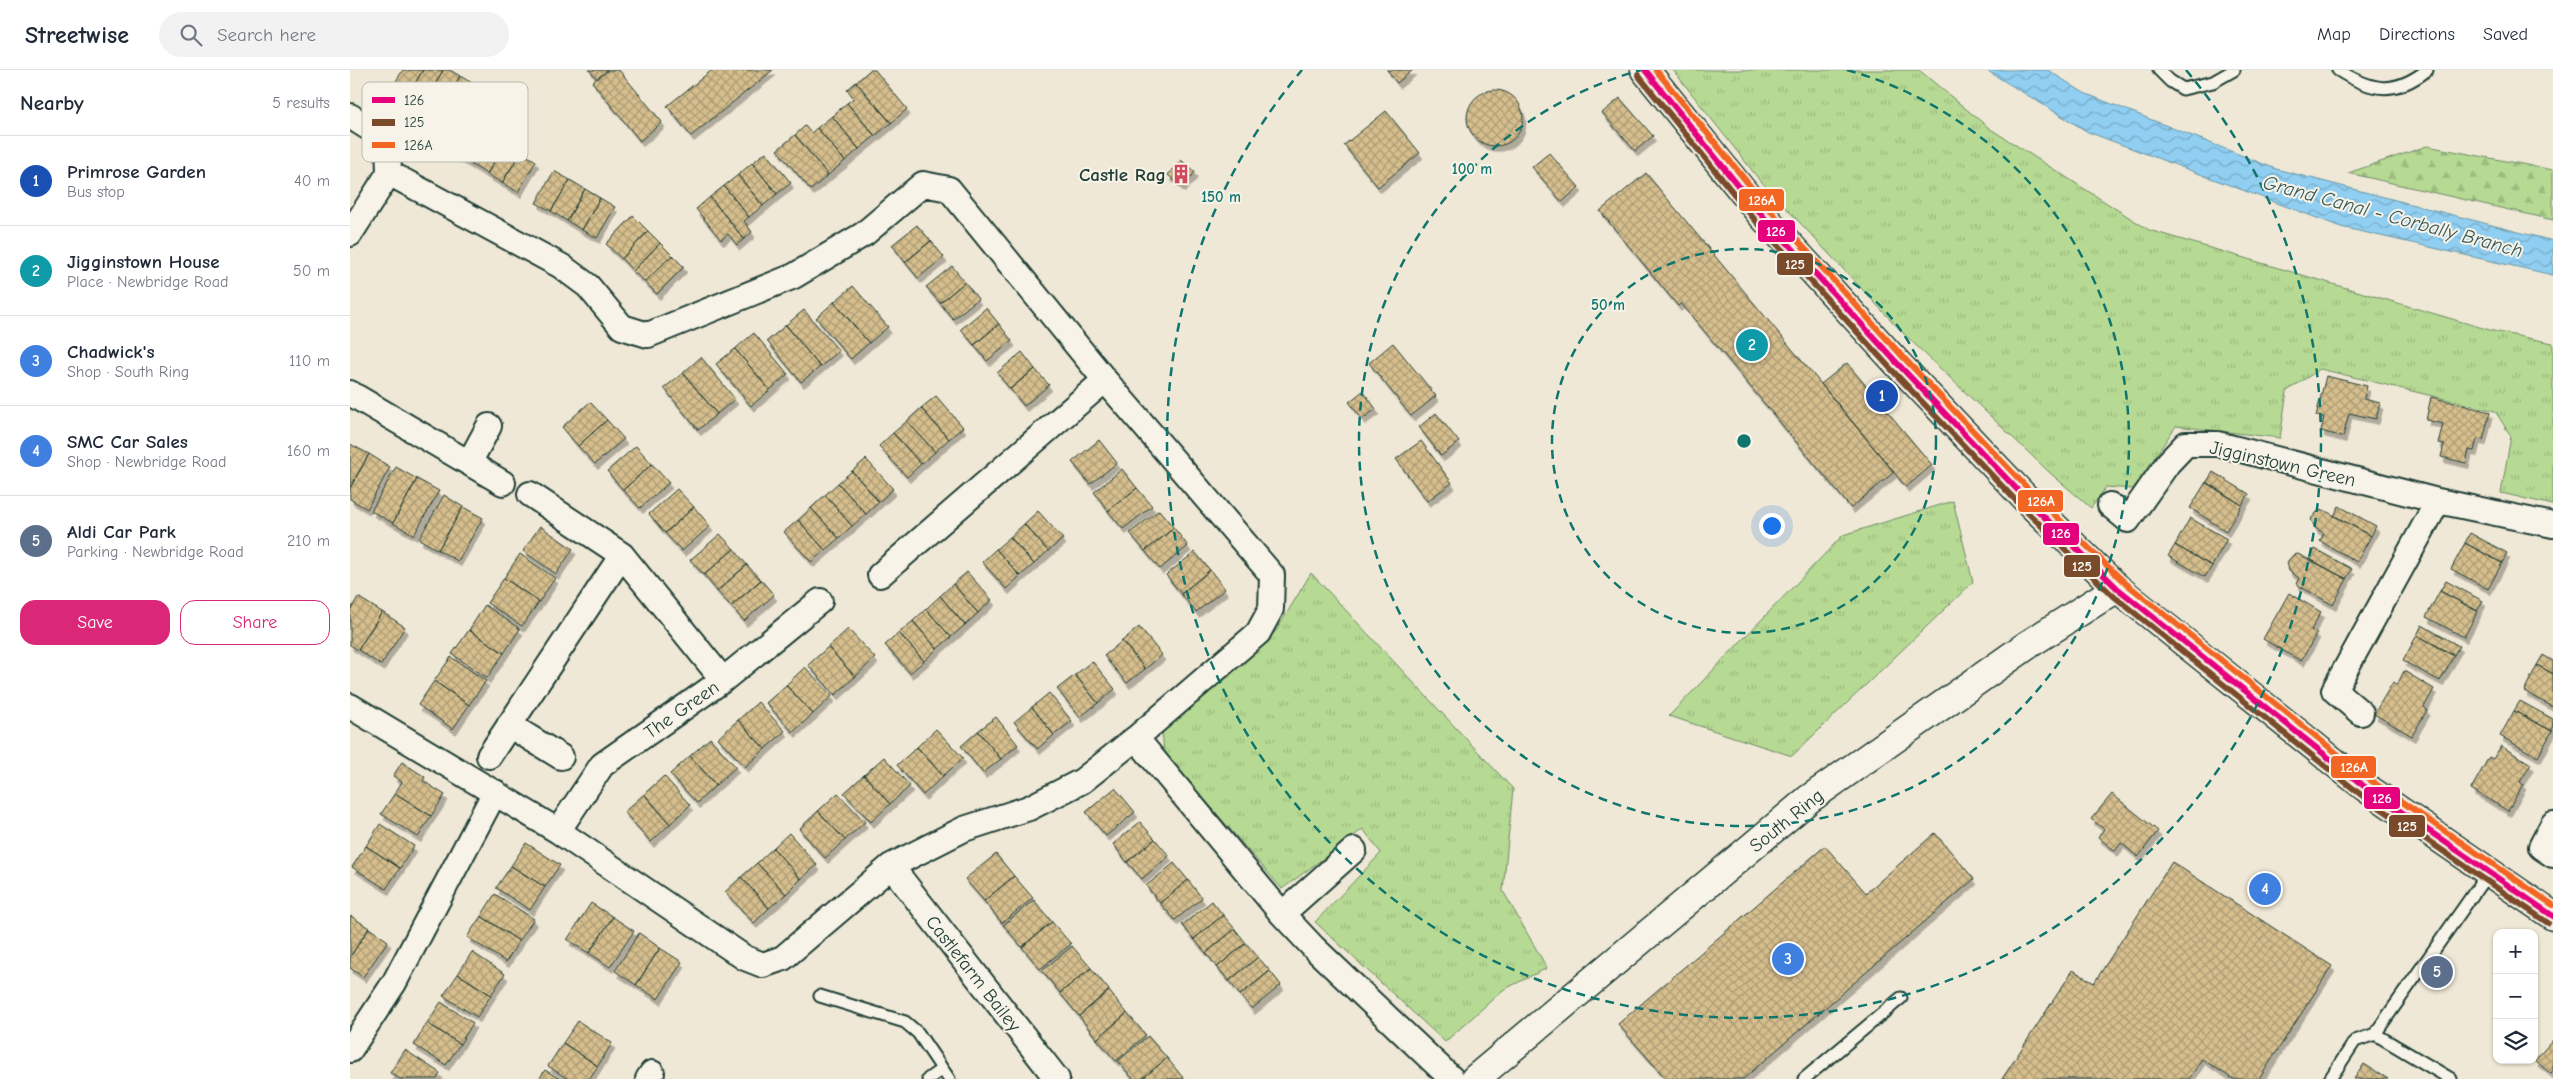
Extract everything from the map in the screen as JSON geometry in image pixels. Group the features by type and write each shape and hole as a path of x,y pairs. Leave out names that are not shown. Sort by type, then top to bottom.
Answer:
{"main road":[{"path":"1645,70 1761,214 1812,271 2028,501 2117,588 2365,787 2553,916"},
{"name":"South Ring","path":"1475,1079 1810,799 2029,644 2117,588"}],"street":[{"path":"350,116 362,124"},
{"path":"350,234 390,173 389,162"},
{"path":"350,706 558,831 745,958 763,965 783,958 891,866 964,830 1029,808 1082,781 1136,738 1258,633 1271,609 1272,575 1105,380 949,189 923,184 864,234 794,276 648,335 622,326 588,286 561,266 390,173"},
{"path":"880,575 1105,380"},
{"path":"350,393 503,483"},
{"path":"468,463 489,426"},
{"name":"Jigginstown Green","path":"2110,505 2128,520 2168,463 2186,444 2218,444 2438,501 2553,525"},
{"path":"530,494 622,555 723,680"},
{"path":"2361,713 2334,690 2438,501"},
{"path":"489,756 622,555"},
{"name":"The Green","path":"558,831 602,765 723,680 820,601"},
{"path":"509,725 561,757"},
{"path":"1136,738 1282,914 1314,948 1452,1079"},
{"path":"350,1050 357,1025 394,983 495,792"},
{"path":"2553,824 2541,847 2553,855"},
{"path":"1282,914 1354,850"},
{"name":"Castlefarm Bailey","path":"891,866 1057,1079"}],"lane":[{"path":"2159,70 2170,81 2183,89 2212,82 2234,70"},
{"path":"2338,70 2359,83 2388,89 2417,78 2427,70"},
{"path":"2330,1079 2355,1041 2375,1034 2488,873"},
{"path":"820,996 905,1022 918,1033 949,1079"},
{"path":"1804,1079 1901,998"},
{"path":"2375,1034 2451,1079"},
{"path":"928,1079 942,1068"}],"green space":[{"path":"1673,70 1919,70 1989,128 2149,230 2493,331 2553,343 2553,505 2501,493 2511,436 2495,411 2320,369 2287,391 2280,438 2176,426 2133,489 2106,487 2091,508 2049,472 1903,333 1758,178"},
{"path":"2427,146 2553,170 2553,220 2348,173"},
{"path":"1953,501 1973,582 1792,756 1669,716 1843,535"},
{"path":"1311,573 1513,789 1503,891 1547,968 1503,990 1445,1042 1315,922 1381,853 1363,829 1282,889 1164,753 1162,730 1276,631"}],"water":[{"name":"Grand Canal - Corbally Branch","path":"1986,70 2048,70 2084,93 2276,169 2553,241 2553,275 2341,227 2088,132"}],"building":[{"path":"403,70 423,70 416,82 396,81"},
{"path":"423,70 443,70 436,82 416,82"},
{"path":"443,70 450,70 460,76 457,82 436,82"},
{"path":"589,70 608,70 597,79"},
{"path":"608,70 619,70 662,122 640,141 592,82"},
{"path":"712,70 773,70 691,136 667,106"},
{"path":"870,70 875,70 907,109 891,123 856,82"},
{"path":"1387,70 1413,70 1397,83"},
{"path":"460,76 471,82 457,82"},
{"path":"856,82 891,123 875,136 847,103 854,98 847,90"},
{"path":"1489,90 1501,90 1515,98 1523,112 1521,129 1515,138 1501,146 1489,146 1479,141 1472,134 1467,124 1467,112 1472,102 1479,95"},
{"path":"1620,98 1653,136 1635,151 1602,113"},
{"path":"847,103 875,136 859,149 832,116"},
{"path":"1386,111 1420,153 1378,187 1344,145"},
{"path":"832,116 859,149 845,161 817,128"},
{"path":"805,126 811,133 817,128 845,161 828,175 795,135"},
{"path":"795,135 828,175 811,190 777,150"},
{"path":"766,152 791,183 777,194 752,163"},
{"path":"1549,153 1579,187 1562,202 1532,167"},
{"path":"528,156 536,161 518,192 502,183 515,162 528,162"},
{"name":"Castle Rag","path":"1181,160 1195,172 1182,187 1168,175"},
{"path":"474,162 494,162 487,174 472,165"},
{"path":"494,162 515,162 502,183 487,174"},
{"path":"752,163 777,194 763,206 738,175"},
{"path":"554,171 570,180 551,211 536,203"},
{"path":"1646,173 1894,472 1851,508 1681,303 1678,306 1600,211"},
{"path":"738,175 763,206 749,217 724,186"},
{"path":"570,180 585,189 567,221 551,211"},
{"path":"724,186 749,217 744,221 752,232 744,239 710,197"},
{"path":"585,189 600,198 582,230 567,221"},
{"path":"710,197 744,239 737,245 728,234 721,240 696,209"},
{"path":"600,198 615,207 597,238 582,230"},
{"path":"633,216 648,231 622,259 606,244"},
{"path":"917,225 931,241 905,262 892,245"},
{"path":"648,231 660,243 633,271 622,259"},
{"path":"931,241 944,257 918,278 905,262"},
{"path":"660,243 672,255 645,282 633,271"},
{"path":"672,255 684,267 657,294 645,282"},
{"path":"952,266 965,282 940,303 926,287"},
{"path":"965,282 978,299 953,319 940,303"},
{"path":"853,286 888,327 869,343 834,302"},
{"path":"834,302 869,343 851,359 816,318"},
{"path":"986,308 999,324 974,345 961,329"},
{"path":"804,310 839,351 820,367 786,325"},
{"path":"999,324 1012,341 987,361 974,345"},
{"path":"786,325 820,367 801,382 767,341"},
{"path":"754,333 788,374 770,390 735,349"},
{"path":"1393,343 1436,396 1411,416 1369,363"},
{"path":"735,349 770,390 751,406 716,364"},
{"path":"1022,352 1035,369 1010,389 997,373"},
{"path":"701,357 735,399 717,414 683,373"},
{"path":"1847,363 1932,465 1906,487 1821,384"},
{"path":"1035,369 1049,385 1024,406 1010,389"},
{"path":"683,373 717,414 698,430 664,388"},
{"path":"2326,376 2367,386 2364,399 2380,403 2376,419 2349,413 2343,437 2321,431 2324,417 2316,416"},
{"path":"1363,391 1376,409 1362,419 1349,402"},
{"path":"936,396 963,427 949,439 921,408"},
{"path":"2431,397 2490,412 2483,440 2477,439 2474,451 2469,450 2466,463 2441,457 2444,444 2438,443 2443,424 2426,420"},
{"path":"590,402 607,420 578,446 562,427"},
{"path":"921,408 949,439 935,452 907,421"},
{"path":"1436,413 1459,442 1441,456 1419,427"},
{"path":"607,420 624,439 595,464 578,446"},
{"path":"907,421 935,452 921,464 893,433"},
{"path":"893,433 921,464 907,477 879,446"},
{"path":"1099,440 1117,463 1090,484 1072,462"},
{"path":"1421,441 1452,483 1427,501 1396,459"},
{"path":"350,444 369,454 350,488"},
{"path":"636,446 652,464 623,490 607,471"},
{"path":"369,454 390,467 367,509 350,499 350,488"},
{"path":"866,459 893,489 879,502 852,471"},
{"path":"652,464 669,483 640,508 623,490"},
{"path":"396,467 417,479 393,523 371,511"},
{"path":"1122,469 1137,488 1108,511 1094,492"},
{"path":"852,471 879,502 866,514 838,483"},
{"path":"2213,472 2249,494 2242,505 2206,483"},
{"path":"417,479 439,491 414,535 393,523"},
{"path":"2206,482 2242,505 2226,531 2190,508"},
{"path":"838,483 866,514 852,526 825,495"},
{"path":"1137,488 1152,506 1123,529 1108,511"},
{"path":"677,489 694,507 665,533 649,514"},
{"path":"444,495 463,507 438,550 419,539"},
{"path":"825,495 852,526 839,538 811,508"},
{"path":"2339,506 2376,526 2371,536 2334,516"},
{"path":"463,507 483,518 458,561 438,550"},
{"path":"694,507 710,526 682,551 665,533"},
{"path":"811,508 839,538 825,550 798,520"},
{"path":"1159,510 1174,528 1145,551 1130,533"},
{"path":"2324,510 2371,536 2357,562 2320,541 2324,533 2315,528 2311,519 2318,511"},
{"path":"1038,511 1063,539 1048,551 1024,524"},
{"path":"2190,518 2227,539 2212,566 2175,545"},
{"path":"798,520 825,550 811,562 784,532"},
{"path":"1024,524 1048,551 1034,564 1010,537"},
{"path":"540,526 573,549 556,574 523,551"},
{"path":"1174,528 1188,546 1160,569 1145,551"},
{"path":"2470,533 2507,553 2502,563 2465,543"},
{"path":"720,534 734,549 704,575 690,560"},
{"path":"1010,537 1034,564 1020,576 996,549"},
{"path":"2465,543 2502,563 2488,589 2451,569"},
{"path":"2175,545 2212,566 2205,577 2168,556"},
{"path":"734,549 747,565 717,591 704,575"},
{"path":"996,549 1020,576 1006,589 982,562"},
{"path":"2315,549 2352,569 2346,579 2310,559"},
{"path":"1195,552 1210,570 1181,594 1166,575"},
{"path":"520,554 555,578 539,602 504,578"},
{"path":"2298,554 2347,579 2333,605 2296,584 2299,578 2289,571 2287,562 2293,555"},
{"path":"747,565 761,580 731,606 717,591"},
{"path":"1210,570 1225,589 1196,612 1181,594"},
{"path":"967,572 992,600 978,613 953,584"},
{"path":"504,578 539,602 522,626 487,603"},
{"path":"761,580 774,595 744,621 731,606"},
{"path":"2446,581 2483,601 2477,611 2440,591"},
{"path":"953,584 978,613 965,625 940,596"},
{"path":"2440,591 2478,611 2464,637 2426,617"},
{"path":"2289,593 2321,612 2311,630 2317,633 2301,661 2263,639"},
{"path":"940,596 965,625 951,637 926,609"},
{"path":"358,597 382,612 358,650 350,645 350,611"},
{"path":"485,605 520,629 504,653 469,630"},
{"path":"926,609 951,637 937,649 913,621"},
{"path":"382,612 405,627 381,665 358,650"},
{"path":"913,621 937,649 924,661 899,633"},
{"path":"2422,625 2459,646 2454,655 2417,635"},
{"path":"1139,627 1162,655 1145,669 1122,641"},
{"path":"848,629 875,658 855,677 828,647"},
{"path":"469,630 504,653 487,678 452,654"},
{"path":"899,633 924,661 910,673 885,645"},
{"path":"2417,635 2454,656 2440,681 2403,661"},
{"path":"1122,641 1145,669 1127,683 1104,656"},
{"path":"828,647 855,677 835,695 808,665"},
{"path":"2543,655 2553,661 2553,674 2537,665"},
{"path":"451,657 486,681 469,705 434,681"},
{"path":"1092,661 1115,689 1098,703 1075,675"},
{"path":"2537,665 2553,674 2553,707 2524,691"},
{"path":"805,667 832,696 813,714 786,685"},
{"path":"2404,671 2434,689 2424,707 2427,710 2412,736 2374,714 2393,682 2397,685"},
{"path":"1075,675 1098,703 1080,717 1057,689"},
{"path":"434,681 469,705 453,729 418,705"},
{"path":"786,685 813,714 793,732 766,703"},
{"path":"1049,693 1072,721 1054,735 1032,707"},
{"path":"2520,701 2553,719 2552,731 2514,711"},
{"path":"758,702 785,731 765,749 738,720"},
{"path":"1032,707 1054,735 1037,749 1014,722"},
{"path":"2514,711 2552,731 2538,757 2500,736"},
{"path":"996,717 1018,745 1001,759 978,731"},
{"path":"738,720 765,749 745,767 718,738"},
{"path":"936,729 963,758 943,776 917,747"},
{"path":"978,731 1001,759 983,773 961,746"},
{"path":"710,738 736,767 716,785 690,756"},
{"path":"2501,746 2531,764 2520,782 2523,784 2508,811 2471,789 2489,757 2493,759"},
{"path":"917,747 943,776 923,795 897,765"},
{"path":"690,756 716,785 697,803 670,774"},
{"path":"884,757 910,786 890,804 864,775"},
{"path":"402,762 425,777 423,781 445,795 431,816 395,793 402,782 393,776"},
{"path":"864,775 890,804 871,822 844,793"},
{"path":"664,776 690,805 670,824 644,794"},
{"path":"1115,788 1135,812 1106,836 1086,812"},
{"path":"395,793 431,816 418,837 381,814"},
{"path":"838,793 865,822 845,840 818,811"},
{"path":"644,794 670,824 651,842 624,812"},
{"path":"2112,794 2158,831 2138,857 2121,843 2115,851 2098,837 2104,829 2091,819"},
{"path":"818,811 845,840 825,858 799,829"},
{"path":"1140,822 1155,839 1127,862 1113,844"},
{"path":"380,824 414,846 400,868 366,846"},
{"path":"789,833 817,865 801,879 773,848"},
{"path":"1935,833 1974,879 1743,1079 1666,1079 1618,1024 1825,846 1866,893"},
{"path":"1155,839 1169,856 1142,879 1127,862"},
{"path":"526,843 560,865 545,887 511,866"},
{"path":"366,846 400,868 386,889 352,867"},
{"path":"773,848 801,879 786,894 757,863"},
{"path":"996,854 1014,876 984,901 965,879"},
{"path":"2172,862 2332,966 2259,1079 2233,1079 2202,1059 2189,1079 2002,1079 2073,970 2094,983"},
{"path":"757,863 786,894 769,908 741,877"},
{"path":"1174,863 1188,880 1160,903 1146,886"},
{"path":"511,866 545,887 530,910 496,888"},
{"path":"1014,876 1033,898 1002,923 984,901"},
{"path":"741,877 769,908 754,923 725,892"},
{"path":"1188,880 1202,898 1175,920 1160,903"},
{"path":"495,894 534,919 519,941 481,916"},
{"path":"1034,900 1052,922 1022,947 1003,925"},
{"path":"1212,901 1223,915 1194,939 1182,925"},
{"path":"591,903 613,917 589,953 567,940"},
{"path":"1223,915 1235,929 1206,953 1194,939"},
{"path":"351,916 369,928 350,957 350,918"},
{"path":"481,916 519,941 506,962 467,937"},
{"path":"613,917 634,931 610,967 589,953"},
{"path":"1052,922 1071,944 1040,969 1022,947"},
{"path":"369,928 388,941 363,977 350,968 350,957"},
{"path":"1235,929 1246,943 1217,967 1206,953"},
{"path":"639,933 660,948 636,985 615,971"},
{"path":"1246,943 1258,957 1229,981 1217,967"},
{"path":"1072,946 1091,968 1060,993 1042,971"},
{"path":"660,948 682,962 658,999 636,985"},
{"path":"472,952 505,974 491,995 458,974"},
{"path":"1258,957 1270,971 1240,995 1229,981"},
{"path":"1091,968 1109,990 1079,1016 1060,993"},
{"path":"1270,971 1281,985 1252,1009 1240,995"},
{"path":"458,974 491,995 477,1017 443,996"},
{"path":"1109,991 1127,1013 1097,1039 1079,1016"},
{"path":"441,1002 473,1023 460,1044 427,1023"},
{"path":"1127,1013 1146,1035 1116,1061 1097,1039"},
{"path":"578,1021 612,1043 598,1066 563,1043"},
{"path":"427,1023 460,1044 446,1065 414,1045"},
{"path":"1148,1036 1167,1058 1142,1079 1133,1079 1118,1061"},
{"path":"2553,1040 2553,1072 2551,1074 2538,1063 2538,1057"},
{"path":"563,1043 598,1066 589,1079 568,1079 548,1066"},
{"path":"405,1050 440,1073 437,1079 400,1079 390,1073"},
{"path":"1167,1058 1184,1079 1142,1079"},
{"path":"2364,1064 2388,1079 2354,1079"},
{"path":"545,1070 560,1079 539,1079"}],"transit line":[{"name":"126","path":"1645,70 1761,214 1897,363 2028,501 2117,588 2365,787 2553,916"},
{"name":"126A","path":"1656,70 1768,208 1903,357 2034,495 2123,581 2370,780 2553,905"},
{"name":"125","path":"1638,75 1755,220 1891,369 2022,507 2111,594 2360,794 2548,923"}],"place":[{"name":"Castle Rag","path":"1181,174"},
{"name":"Jigginstown House","path":"1752,345"},
{"name":"Primrose Garden","path":"1882,396"},
{"name":"SMC Car Sales","path":"2265,889"},
{"name":"Chadwick's","path":"1788,959"},
{"name":"Aldi Car Park","path":"2437,972"}]}
